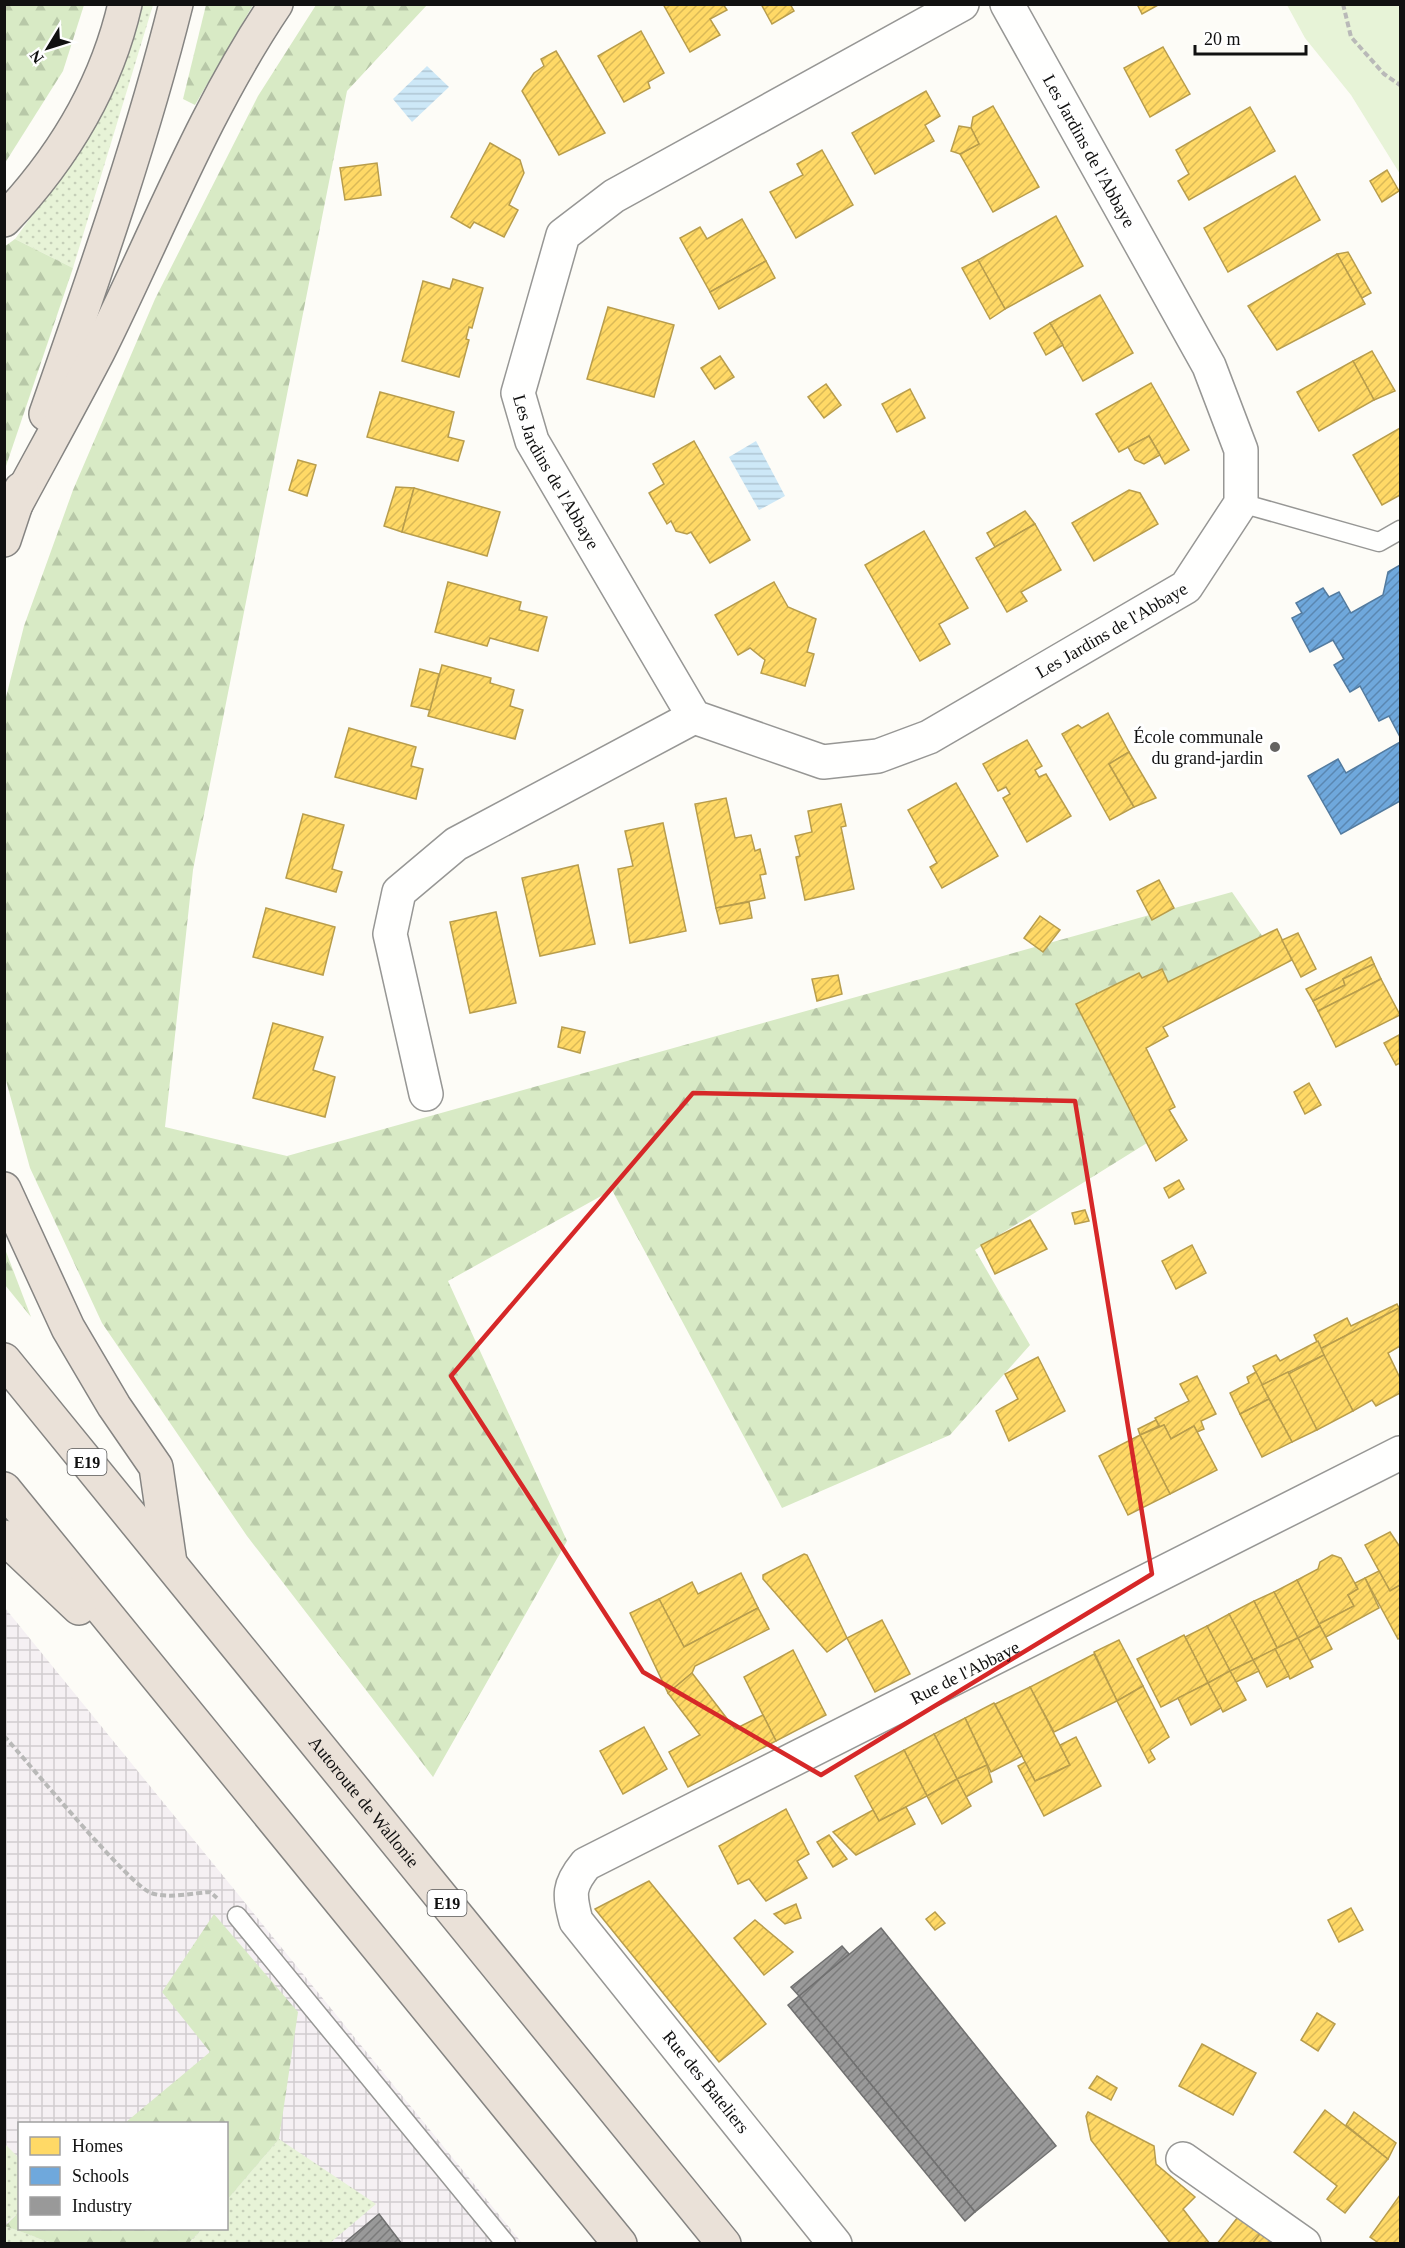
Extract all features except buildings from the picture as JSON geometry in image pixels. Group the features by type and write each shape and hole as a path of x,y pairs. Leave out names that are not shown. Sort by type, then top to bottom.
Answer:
{"highway":[{"path":"4,220 41,178 84,112 104,70 125,4"},
{"path":"4,540 123,192 157,83 176,4"},
{"path":"14,508 98,351 155,228 232,77 276,4"},
{"path":"4,1189 68,1328 114,1406 156,1467 170,1563"},
{"name":"Autoroute de Wallonie","path":"4,1360 724,2244"},
{"path":"4,1489 620,2244"},
{"path":"4,1537 175,1697"}],"street":[{"name":"Les Jardins de l'Abbaye","path":"962,4 614,196 563,235 518,393 532,441 694,717 823,762 878,756 929,737 1185,587 1241,504 1241,450 1209,366 1007,4"},
{"path":"426,1094 390,934 399,892 456,844 694,717"},
{"name":"Rue de l'Abbaye","path":"576,1921 570,1896 573,1879 586,1864 1401,1453"},
{"name":"Rue des Bateliers","path":"576,1921 835,2244"},
{"path":"1183,2159 1304,2244"}],"lane":[{"path":"1241,504 1379,542 1401,530"},
{"path":"237,1916 506,2244"}],"path":[{"path":"1343,4 1352,37 1384,74 1401,85"},
{"path":"4,1736 126,1873 150,1893 173,1895 210,1892 237,1916"}],"highlighted area":[{"path":"693,1093 1075,1101 1152,1574 821,1775 643,1672 451,1376"}],"shaded area":[{"path":"5,1608 522,2243 5,2243"}],"green space":[{"path":"5,4 84,5 63,71 5,163"},
{"path":"138,5 153,5 73,268 15,239 89,137 133,34"},
{"path":"206,5 253,5 195,105 183,99"},
{"path":"316,5 427,5 347,91 193,870 165,1127 287,1156 1232,892 1265,940 1105,1030 1163,1133 975,1250 1030,1345 950,1435 782,1508 612,1190 448,1281 567,1541 433,1777 247,1536 102,1323 30,1168 5,1077 5,701 24,626 73,490 155,299 258,96"},
{"path":"1287,5 1400,5 1400,174 1351,95 1305,38"},
{"path":"15,239 73,268 5,469 4,247"},
{"path":"5,1249 31,1317 5,1285"},
{"path":"214,1914 298,2012 279,2139 228,2199 228,2122 126,2122 210,2052 162,1992"},
{"path":"279,2139 376,2204 330,2243 189,2244 201,2230 228,2230 228,2199"},
{"path":"4,2143 18,2157 18,2213 5,2224"},
{"path":"18,2213 18,2230 201,2230 189,2243 52,2243 5,2226"},
{"path":"5,2226 52,2243 5,2243"}],"water":[{"path":"427,66 449,87 412,122 393,99"},
{"path":"756,441 785,496 759,510 729,457"}],"place":[{"name":"École communale du grand-jardin","path":"1275,747"}]}
